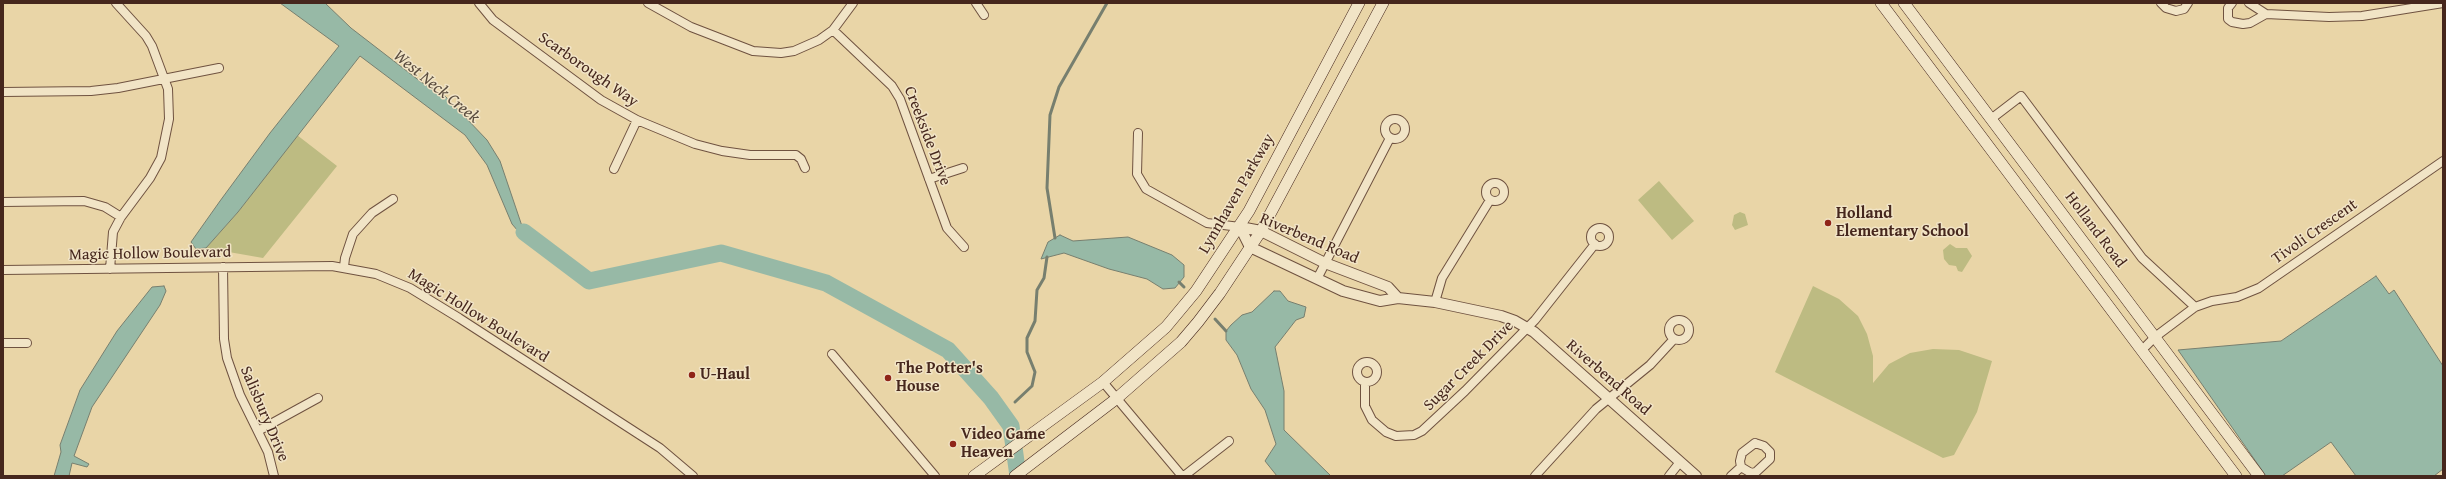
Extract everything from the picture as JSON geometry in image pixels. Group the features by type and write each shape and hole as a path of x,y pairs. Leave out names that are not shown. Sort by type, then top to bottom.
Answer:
{"main road":[{"name":"Lynnhaven Parkway","path":"974,476 1102,382 1166,327 1196,291 1240,227 1359,3"},
{"path":"1015,476 1116,399 1181,342 1220,293 1261,231 1383,3"},
{"path":"1881,3 2236,476"},
{"name":"Holland Road","path":"1904,3 2259,476"}],"street":[{"path":"110,269 111,243 121,217 150,178 164,150 170,101 165,79 146,36 116,3"},
{"name":"Scarborough Way","path":"479,3 493,20 602,100 637,120 670,135 722,150 750,155 796,156 805,168"},
{"path":"648,3 691,27 753,51 767,53 794,51 807,47 833,30 853,3"},
{"path":"976,3 984,15"},
{"path":"2161,3 2166,8 2176,11 2184,8 2188,3"},
{"path":"2232,3 2228,8 2227,14 2232,22 2238,24 2250,23 2266,14"},
{"path":"2249,3 2266,14 2302,17 2356,16 2396,12 2443,4"},
{"name":"Creekside Drive","path":"833,30 892,86 900,99 947,228 964,247"},
{"path":"3,92 91,91 165,79 219,68"},
{"path":"1991,119 2021,96 2142,258 2195,307"},
{"path":"614,169 637,120"},
{"path":"1138,133 1137,174 1146,189 1207,223 1240,227"},
{"path":"1316,279 1390,138"},
{"name":"Tivoli Crescent","path":"2142,350 2154,337 2195,307 2212,301 2238,297 2259,288 2443,161"},
{"path":"929,179 963,168"},
{"path":"344,268 349,243 353,234 372,213 393,199"},
{"path":"1435,302 1442,278 1490,200"},
{"path":"3,202 84,201 105,207 121,217"},
{"name":"Riverbend Road","path":"1240,227 1261,231 1325,263 1388,287 1398,298"},
{"name":"Riverbend Road","path":"1240,227 1250,248 1344,291 1380,301 1398,298 1435,302 1501,316 1527,328 1696,476"},
{"name":"Sugar Creek Drive","path":"1365,382 1365,406 1372,420 1386,432 1396,436 1414,435 1422,431 1436,419 1527,328 1576,271 1595,244"},
{"name":"Magic Hollow Boulevard","path":"3,270 223,267 344,268 376,274 410,288 653,444 693,476"},
{"name":"Salisbury Drive","path":"223,267 224,339 227,358 240,395 268,452 274,476"},
{"path":"1535,476 1596,409 1650,365 1674,338"},
{"path":"3,343 27,342"},
{"path":"832,354 935,476"},
{"path":"1102,382 1183,476 1229,441"},
{"path":"258,431 318,398"},
{"path":"1669,476 1680,462"},
{"path":"1731,476 1741,467"}],"shaded area":[{"path":"280,3 325,3 351,28 421,82 445,96 487,140 500,161 524,232 518,231 512,224 487,165 465,135 360,56 238,212 206,248 196,249 191,242 270,133 339,46"},
{"path":"297,135 337,166 263,258 206,248 238,212"},
{"path":"1659,181 1694,221 1672,240 1638,200"},
{"path":"1740,212 1745,214 1748,225 1735,230 1732,225 1734,215"},
{"path":"1060,235 1073,241 1128,237 1172,255 1184,265 1184,277 1175,288 1163,289 1147,279 1109,269 1064,253 1041,259 1048,242"},
{"path":"1950,244 1956,248 1967,248 1972,256 1962,272 1958,271 1956,266 1949,265 1944,259 1943,250"},
{"path":"2376,276 2389,294 2394,290 2443,366 2443,469 2434,476 2356,476 2331,442 2282,476 2266,476 2178,350 2281,341"},
{"path":"164,286 166,291 160,305 92,407 74,456 89,464 87,467 72,463 69,476 54,476 61,452 60,445 80,390 117,331 152,287"},
{"path":"1813,286 1839,299 1858,316 1867,334 1873,356 1873,383 1889,364 1910,353 1933,349 1959,350 1992,361 1977,412 1954,455 1943,458 1775,372"},
{"path":"1274,291 1280,291 1288,301 1306,307 1304,317 1296,320 1275,347 1284,391 1284,430 1331,476 1277,476 1265,461 1276,444 1265,410 1251,389 1237,355 1226,340 1226,331 1231,325 1242,315 1252,312"}],"waterway":[{"path":"1055,238 1047,188 1050,115 1059,87 1107,3"},
{"path":"524,232 589,281 721,253 826,283 948,350 991,398 1011,426 1018,476"},
{"path":"1015,402 1032,386 1035,372 1027,352 1027,338 1035,321 1037,290 1044,278 1047,257"},
{"path":"1179,282 1184,287"},
{"path":"1215,319 1226,331"}],"place":[{"name":"Holland Elementary School","path":"1828,223"},
{"name":"U-Haul","path":"692,375"},
{"name":"The Potter's House","path":"888,378"},
{"name":"Video Game Heaven","path":"953,444"}],"water label":[{"name":"West Neck Creek","path":"436,87"}]}
